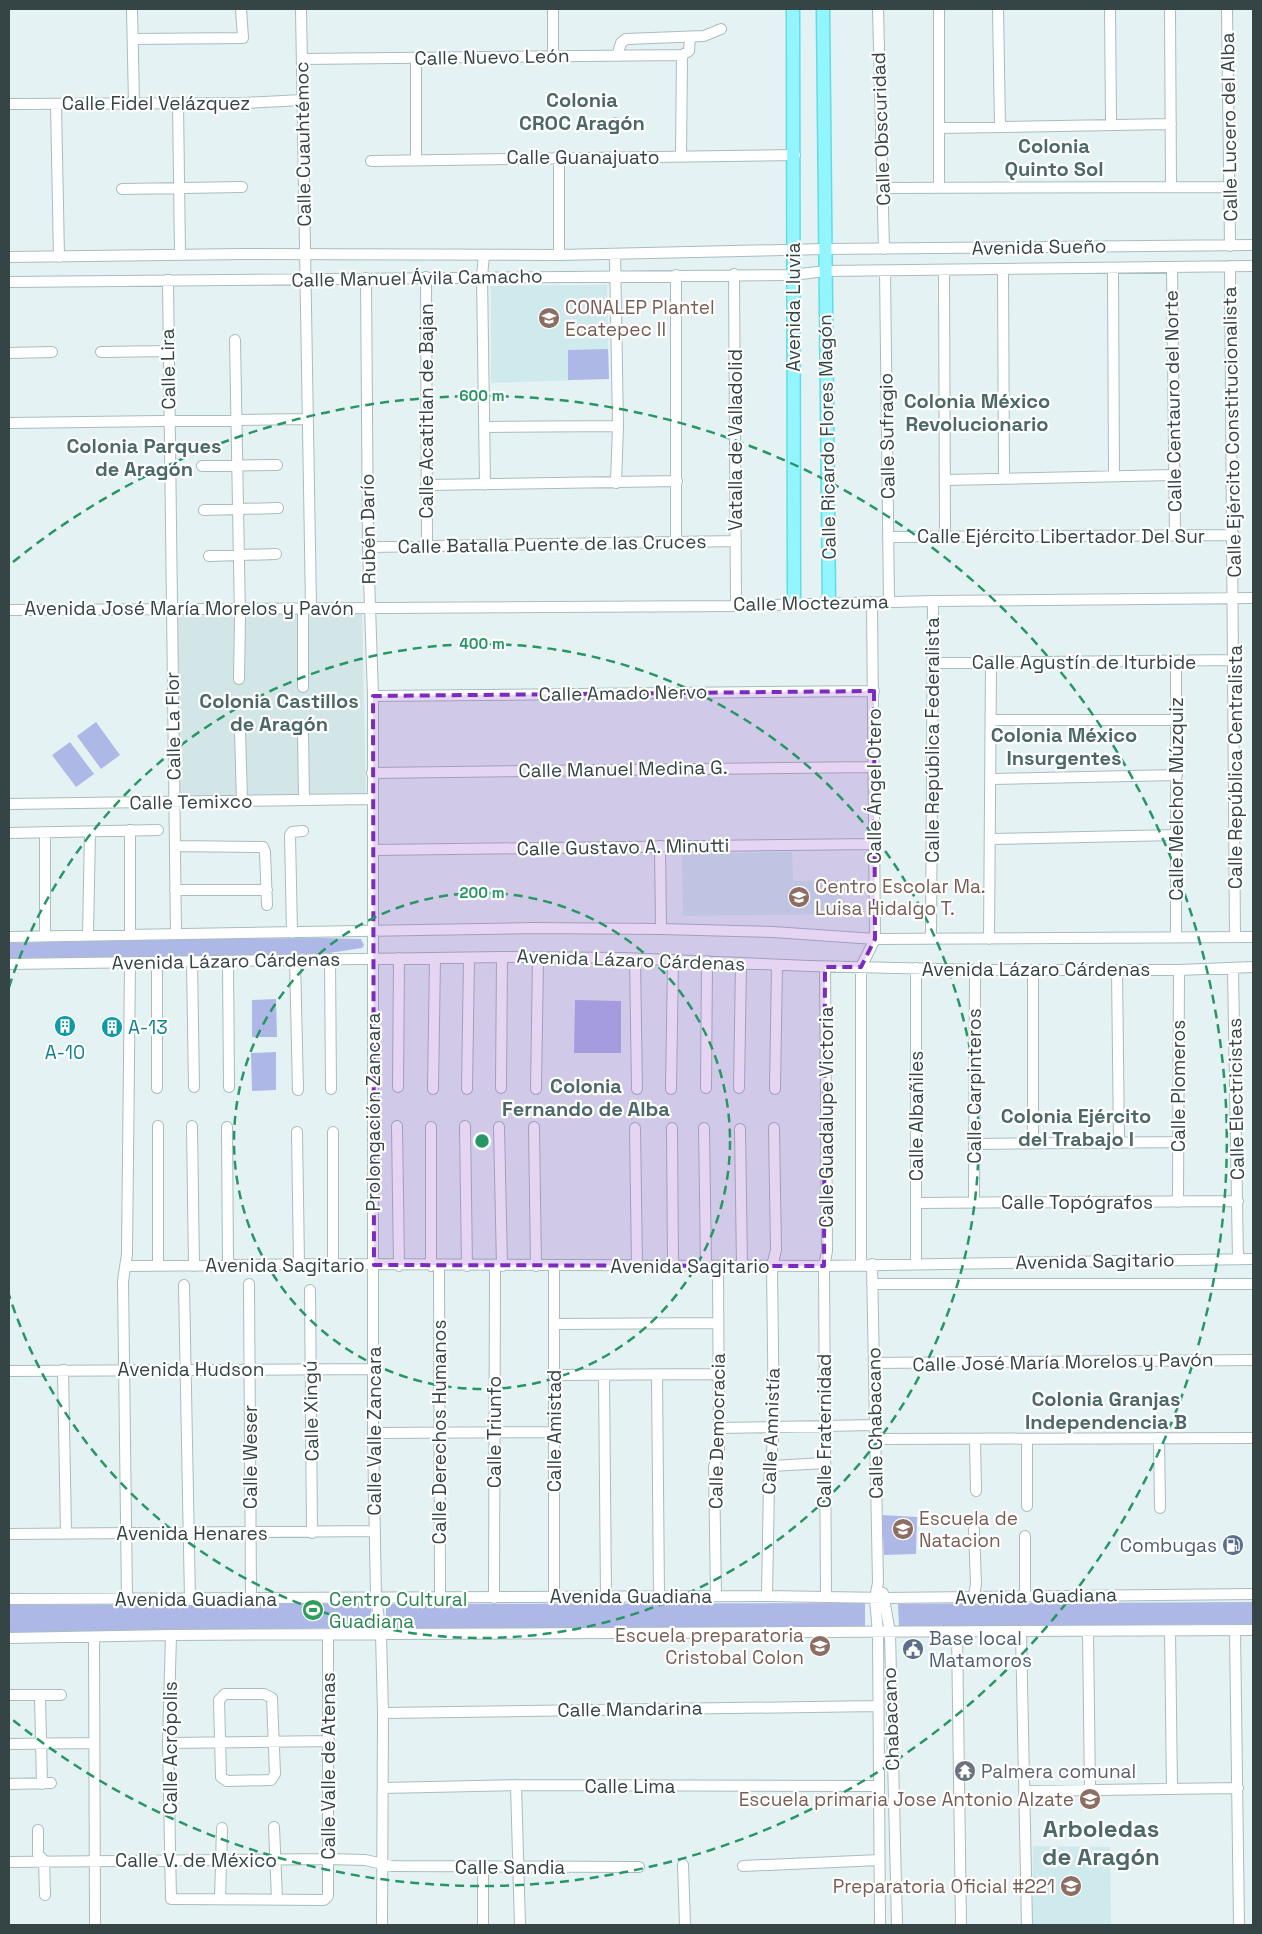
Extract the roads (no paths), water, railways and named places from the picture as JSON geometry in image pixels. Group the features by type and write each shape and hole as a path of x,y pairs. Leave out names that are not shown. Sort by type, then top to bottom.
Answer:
{"main road":[{"name":"Avenida Lluvia","path":"793,9 795,156 792,274 794,604"},
{"name":"Calle Ricardo Flores Magón","path":"822,9 829,603"}],"street":[{"path":"132,9 134,104"},
{"path":"133,39 243,38 241,9"},
{"name":"Calle Cuauhtémoc","path":"301,9 307,607 304,687"},
{"path":"553,9 553,56"},
{"name":"Calle Obscuridad","path":"878,9 884,249"},
{"path":"939,9 939,187"},
{"path":"998,9 1000,127"},
{"path":"1110,9 1111,124"},
{"path":"1170,9 1171,187"},
{"name":"Calle Lucero del Alba","path":"1227,9 1231,187 1230,246"},
{"path":"617,56 621,43 626,39 704,36 721,29"},
{"path":"681,157 682,55 690,51 690,37"},
{"name":"Calle Nuevo León","path":"302,59 682,55"},
{"path":"416,58 416,159"},
{"name":"Calle Fidel Velázquez","path":"9,104 178,104 302,100"},
{"path":"56,104 59,257"},
{"path":"178,104 181,187 180,255"},
{"path":"939,128 1171,124"},
{"name":"Calle Guanajuato","path":"371,161 559,157 795,156"},
{"path":"559,157 559,255"},
{"path":"122,189 242,187"},
{"path":"883,188 1231,187"},
{"name":"Avenida Sueño","path":"825,249 1253,245"},
{"name":"Calle Manuel Ávila Camacho","path":"9,257 304,254 559,255 825,249"},
{"path":"615,254 618,426 616,483"},
{"path":"484,255 482,276 485,485"},
{"name":"Calle Ejército Constitucionalista","path":"1230,266 1234,598"},
{"name":"Avenida Sueño","path":"826,271 1253,266"},
{"name":"Calle Centauro del Norte","path":"1172,267 1175,535"},
{"path":"1113,268 1114,476"},
{"path":"1003,269 1004,477"},
{"path":"944,270 945,537"},
{"name":"Calle Manuel Ávila Camacho","path":"9,282 792,274 826,271"},
{"name":"Calle Sufragio","path":"885,271 889,601"},
{"name":"Vatalla de Valladolid","path":"734,274 736,606"},
{"path":"676,275 676,541"},
{"name":"Calle Acatitlan de Bajan","path":"426,277 427,545"},
{"name":"Rubén Darío","path":"366,278 368,547 372,696 373,850 371,932 373,959"},
{"name":"Calle Lira","path":"168,280 172,609"},
{"path":"235,340 238,421 239,679"},
{"path":"9,353 52,352"},
{"path":"101,352 168,352"},
{"path":"9,423 306,420"},
{"path":"484,428 618,426"},
{"path":"202,466 277,465"},
{"path":"946,480 1004,477 1174,475"},
{"path":"426,485 677,481"},
{"path":"204,510 278,508"},
{"name":"Calle Ejército Libertador Del Sur","path":"888,537 1234,535"},
{"name":"Calle Batalla Puente de las Cruces","path":"368,547 736,541"},
{"path":"209,556 276,554"},
{"name":"Calle República Centralista","path":"1234,598 1235,937"},
{"name":"Calle Moctezuma","path":"369,607 736,606 889,601 1253,598"},
{"name":"Calle República Federalista","path":"931,938 933,601"},
{"name":"Calle Ángel Otero","path":"861,967 875,939 872,602"},
{"name":"Avenida José María Morelos y Pavón","path":"9,610 369,607"},
{"name":"Calle La Flor","path":"172,609 176,934"},
{"name":"Calle Agustín de Iturbide","path":"933,663 1234,660"},
{"name":"Calle Melchor Múzquiz","path":"1176,661 1176,937"},
{"path":"989,938 991,662"},
{"name":"Calle Amado Nervo","path":"372,696 874,691"},
{"path":"991,720 1177,720"},
{"path":"240,731 242,801"},
{"path":"303,732 304,800"},
{"name":"Calle Manuel Medina G.","path":"372,773 873,767"},
{"path":"991,780 1177,775"},
{"name":"Calle Temixco","path":"9,804 372,799"},
{"path":"130,830 130,934"},
{"path":"9,834 158,830"},
{"path":"292,933 290,834 293,831 303,831"},
{"path":"88,935 90,832"},
{"path":"45,833 45,936"},
{"path":"990,839 1177,835"},
{"name":"Calle Gustavo A. Minutti","path":"373,850 873,844"},
{"path":"174,846 263,847 265,852 267,905"},
{"path":"660,846 661,929"},
{"path":"175,890 267,890"},
{"name":"Avenida Lázaro Cárdenas","path":"9,937 533,928 773,932 875,939 1253,937"},
{"path":"500,1088 502,957"},
{"name":"Avenida Lázaro Cárdenas","path":"9,964 502,957 673,960 777,965 975,970 1179,970 1233,969 1253,966"},
{"path":"398,1087 399,958"},
{"path":"433,1089 435,958"},
{"path":"467,1089 469,958"},
{"path":"536,1089 538,958"},
{"path":"330,959 331,1089"},
{"name":"Prolongación Zancara","path":"373,959 374,1265"},
{"path":"635,959 637,1089"},
{"path":"295,960 298,1090"},
{"path":"671,1089 673,960"},
{"path":"228,961 229,1087"},
{"path":"706,1088 707,961"},
{"path":"192,962 194,1086"},
{"path":"127,1600 128,1533 123,1282 127,1266 130,963"},
{"path":"157,963 157,1088"},
{"path":"739,1088 741,963"},
{"path":"775,1089 777,965"},
{"name":"Calle Guadalupe Victoria","path":"824,1266 827,1251 825,966"},
{"name":"Calle Guadalupe Victoria","path":"861,967 861,1264"},
{"name":"Calle Albañiles","path":"916,968 916,1263"},
{"name":"Calle Electricistas","path":"1233,969 1238,1259"},
{"name":"Calle Carpinteros","path":"974,1203 975,970"},
{"path":"1033,970 1033,1143"},
{"path":"1117,970 1119,1142"},
{"name":"Calle Plomeros","path":"1178,1202 1179,970"},
{"path":"158,1126 158,1266"},
{"path":"192,1126 194,1266"},
{"path":"397,1126 399,1266"},
{"path":"465,1126 467,1266"},
{"path":"227,1127 228,1266"},
{"name":"Calle Triunfo","path":"494,1598 494,1434 499,1127"},
{"path":"534,1127 536,1266"},
{"name":"Calle Derechos Humanos","path":"430,1128 435,1266 440,1598"},
{"path":"635,1128 637,1266"},
{"path":"672,1128 673,1266"},
{"path":"704,1128 706,1266"},
{"name":"Calle Amnistía","path":"767,1596 768,1483 772,1466 774,1429 772,1266 776,1250 774,1128"},
{"path":"740,1129 742,1266"},
{"path":"297,1132 299,1264"},
{"path":"333,1132 333,1264"},
{"path":"974,1144 1178,1142"},
{"name":"Calle Topógrafos","path":"917,1203 1238,1201"},
{"name":"Avenida Sagitario","path":"127,1266 299,1264 399,1266 824,1266 1253,1259"},
{"name":"Calle Chabacano","path":"872,1264 878,1583 880,1598 890,1633"},
{"name":"Calle Valle Zancara","path":"374,1265 376,1597 381,1634 383,1713 382,1925"},
{"name":"Calle Amistad","path":"554,1266 554,1597"},
{"name":"Calle Democracia","path":"716,1596 714,1467 719,1450 718,1266"},
{"name":"Calle Fraternidad","path":"824,1266 823,1427 826,1596"},
{"name":"Calle Weser","path":"248,1284 251,1599"},
{"name":"Avenida Sagitario","path":"872,1284 1253,1284"},
{"path":"184,1285 190,1600"},
{"name":"Calle Xingú","path":"310,1290 312,1533"},
{"path":"554,1324 718,1323"},
{"name":"Calle José María Morelos y Pavón","path":"874,1363 1253,1360"},
{"name":"Avenida Hudson","path":"9,1371 374,1369"},
{"path":"63,1370 66,1533"},
{"path":"554,1375 719,1374"},
{"path":"604,1375 606,1597"},
{"path":"657,1375 660,1596"},
{"path":"719,1428 774,1429 874,1425"},
{"path":"374,1433 494,1434 553,1432"},
{"path":"1159,1438 1160,1508"},
{"path":"874,1439 1253,1438"},
{"path":"975,1439 976,1491"},
{"path":"1027,1440 1027,1506"},
{"path":"772,1466 824,1463"},
{"path":"974,1530 976,1584 974,1596"},
{"name":"Avenida Henares","path":"9,1534 375,1531"},
{"path":"1025,1536 1025,1596"},
{"name":"Avenida Guadiana","path":"9,1599 190,1600 660,1596 826,1596 880,1598 1253,1594"},
{"name":"Calle Chabacano","path":"878,1633 880,1598"},
{"path":"1235,1630 1239,1925"},
{"name":"Avenida Guadiana","path":"9,1638 171,1635 1253,1630"},
{"path":"1170,1631 1172,1789"},
{"path":"957,1632 960,1925"},
{"path":"1021,1632 1027,1925"},
{"path":"1088,1632 1090,1790"},
{"name":"Chabacano","path":"878,1633 880,1925"},
{"name":"Chabacano","path":"890,1633 897,1925"},
{"name":"Calle Valle de Atenas","path":"277,1899 328,1898 328,1634"},
{"name":"Calle Acrópolis","path":"171,1635 168,1744 171,1899 220,1899"},
{"path":"94,1637 93,1861 95,1925"},
{"path":"235,1694 271,1696 273,1700 275,1743 273,1778 268,1781 222,1779 220,1774 220,1742 221,1697 235,1694"},
{"path":"9,1695 61,1695"},
{"path":"9,1784 47,1783 42,1744 40,1695"},
{"name":"Calle Mandarina","path":"383,1713 877,1706"},
{"path":"168,1744 329,1741"},
{"path":"9,1744 93,1743"},
{"path":"516,1785 520,1925"},
{"name":"Calle Lima","path":"383,1788 516,1785 878,1786"},
{"path":"1024,1791 1238,1788"},
{"path":"222,1828 220,1899 277,1899 274,1827"},
{"path":"38,1830 38,1854 44,1862 44,1895"},
{"name":"Calle V. de México","path":"9,1862 328,1859 365,1860 382,1863"},
{"path":"744,1866 879,1860"},
{"name":"Calle Sandia","path":"382,1863 392,1866 639,1867"},
{"path":"683,1865 685,1925"},
{"path":"483,1866 483,1925"}],"place":[{"name":"CONALEP Plantel Ecatepec II","path":"549,318"},
{"name":"Centro Escolar Ma. Luisa Hidalgo T.","path":"799,897"},
{"name":"A-10","path":"65,1026"},
{"name":"A-13","path":"112,1027"},
{"name":"Escuela de Natacion","path":"903,1529"},
{"name":"Combugas","path":"1233,1545"},
{"name":"Centro Cultural Guadiana","path":"313,1610"},
{"name":"Escuela preparatoria Cristobal Colon","path":"820,1646"},
{"name":"Base local Matamoros","path":"913,1649"},
{"name":"Palmera comunal","path":"965,1771"},
{"name":"Escuela primaria Jose Antonio Alzate","path":"1090,1799"},
{"name":"Preparatoria Oficial #221","path":"1071,1886"}],"district":[{"name":"Colonia CROC Aragón","path":"582,112"},
{"name":"Colonia Quinto Sol","path":"1054,158"},
{"name":"Colonia México Revolucionario","path":"977,412"},
{"name":"Colonia Parques de Aragón","path":"144,458"},
{"name":"Colonia Castillos de Aragón","path":"279,712"},
{"name":"Colonia México Insurgentes","path":"1064,746"},
{"name":"Colonia Fernando de Alba","path":"586,1098"},
{"name":"Colonia Ejército del Trabajo I","path":"1076,1128"},
{"name":"Colonia Granjas Independencia B","path":"1106,1410"},
{"name":"Arboledas de Aragón","path":"1101,1842"}]}
